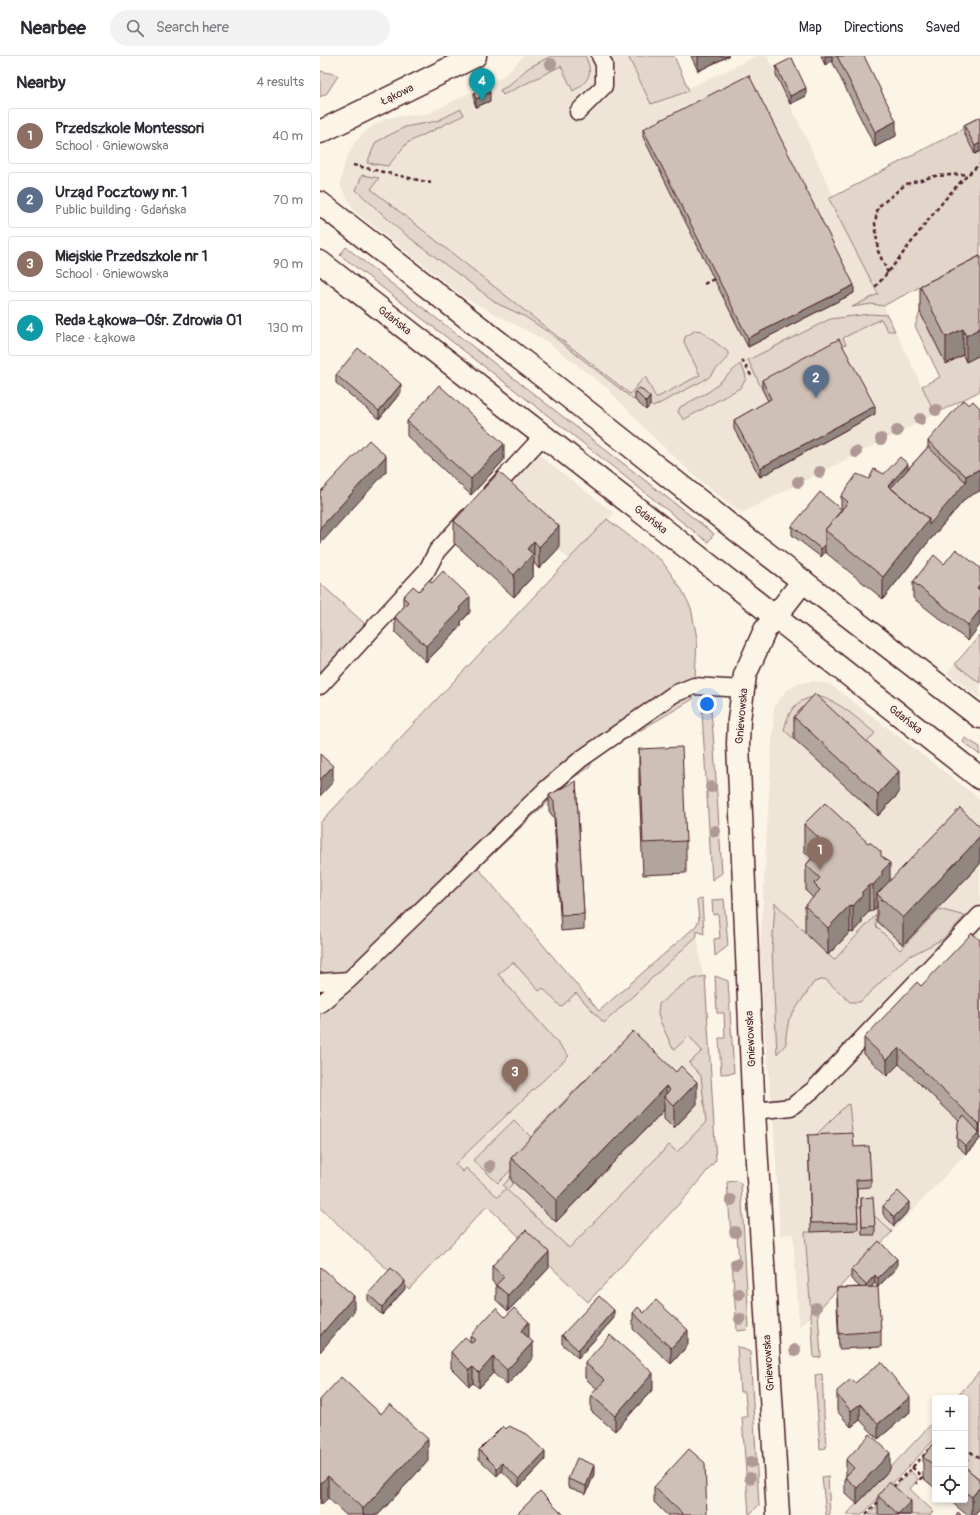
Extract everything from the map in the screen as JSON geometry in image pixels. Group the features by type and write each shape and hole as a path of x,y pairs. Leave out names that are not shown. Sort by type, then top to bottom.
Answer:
{"main road":[{"name":"Łąkowa","path":"320,132 475,56"},
{"path":"320,203 803,581 980,717"},
{"name":"Gdańska","path":"320,262 544,435 980,778"},
{"name":"Gniewowska","path":"778,1515 762,1266 744,909 738,744 739,720 745,675 765,630 803,581"}],"lane":[{"path":"578,112 604,86 604,64 600,56"},
{"path":"320,686 427,570 437,551 544,435"},
{"path":"320,1004 349,980 546,789 581,759 674,694 694,686 743,689"},
{"path":"754,1111 791,1107 812,1090 980,915"},
{"path":"320,982 349,980"}],"path":[{"path":"875,287 888,273 943,202 968,174 980,164"},
{"path":"353,165 431,183"},
{"path":"888,273 878,251 875,223 878,207 906,184 935,176 968,174"},
{"path":"704,284 714,279"},
{"path":"742,360 752,377"},
{"path":"892,1488 932,1447"},
{"path":"968,1450 980,1459"},
{"path":"912,1467 922,1477 916,1484"},
{"path":"866,1515 881,1499"}],"shaded area":[{"path":"524,56 674,56 689,88 757,56 767,56 834,197 829,199 878,294 935,414 742,513 701,482 651,435 609,390 546,341 467,299 354,211 341,187 341,179 345,161 355,142 367,130 386,118 430,113 503,76"},
{"path":"551,56 585,56 588,62 589,72 583,84 573,91 561,66 503,95 500,90 508,86 528,68"},
{"path":"628,56 674,56 689,91 651,104"},
{"path":"320,71 338,76 327,93 320,97"},
{"path":"461,109 464,115 407,143 388,166 367,163 376,142 405,127 437,121"},
{"path":"978,121 974,154 980,151 980,256 883,306 872,304 852,307 878,294 829,199"},
{"path":"362,175 379,178 371,189 630,394 645,376 656,398 700,375 684,342 685,337 696,330 701,331 728,352 728,357 708,378 653,407 640,394 634,400 548,332 524,316 498,304 402,232 356,190"},
{"path":"346,247 714,534 708,542 560,425 340,255"},
{"path":"920,312 946,363 963,355 966,362 980,355 980,391 935,414 922,386 940,377 915,326"},
{"path":"869,314 887,315 895,331 888,331 881,319 843,338 846,344 762,389 748,360 830,319"},
{"path":"740,364 745,373 746,379 740,388 683,419 678,412 680,407 710,391"},
{"path":"525,444 614,513 569,559 487,485"},
{"path":"607,519 662,561 682,590 691,608 697,638 695,679 681,682 675,687 693,693 693,699 594,758 589,768 574,777 478,868 599,1011 696,926 699,920 697,900 702,899 704,934 697,931 697,936 604,1023 576,993 561,1007 543,988 539,991 513,962 498,974 569,1056 455,1164 463,1172 466,1168 498,1197 506,1188 503,1186 514,1172 512,1169 498,1183 473,1160 514,1120 534,1140 538,1136 535,1131 586,1079 598,1090 512,1180 514,1182 507,1190 569,1248 669,1145 677,1152 706,1122 701,1076 689,1063 702,1051 689,1036 675,1049 672,1047 658,1014 659,1004 675,990 691,980 705,976 716,1160 690,1192 588,1302 487,1206 409,1289 320,1208 320,823"},
{"path":"320,583 365,624 320,672"},
{"path":"980,635 980,698 947,673"},
{"path":"980,635 980,683 955,664"},
{"path":"812,681 830,684 980,799 980,1139 818,1310 799,1327 793,1234 780,1235 774,1130 764,1024 760,951 774,708 779,699 787,690 797,684"},
{"path":"817,696 825,698 841,706 875,733 857,754 815,716 794,739 784,730 788,717 794,707 803,700"},
{"path":"711,711 722,873 712,880 702,712"},
{"path":"965,738 980,747 980,755 963,742"},
{"path":"478,868 598,1011 696,926 703,980 713,1158 583,1298 487,1206 409,1289 320,1208 320,1026"},
{"path":"724,899 728,946 715,956 714,939 720,938 718,914 713,915 712,900"},
{"path":"775,903 834,960 876,915 876,926 900,950 939,909 965,916 943,939 906,958 860,1002 850,1002 825,979 814,982 789,1019 786,1044 777,1054 772,951"},
{"path":"715,976 728,981 734,1073 721,1074 719,1038 725,1038 724,1013 717,1013"},
{"path":"849,1104 853,1141 808,1143 846,1105"},
{"path":"737,1181 741,1184 749,1327 746,1330 737,1331 732,1262 739,1261 737,1235 731,1235 727,1182"},
{"path":"857,1207 865,1207 892,1232 818,1310 821,1357 814,1358 805,1232 811,1232"},
{"path":"737,1346 750,1352 759,1505 749,1515 742,1417 747,1417 745,1392 740,1392"},
{"path":"980,1371 980,1502 968,1492 968,1395 959,1395"},
{"path":"822,1374 826,1448 820,1449 815,1375"},
{"path":"932,1423 932,1442 862,1515 846,1515"},
{"path":"911,1471 918,1479 910,1489 933,1511 930,1515 869,1515"},
{"path":"828,1476 830,1515 826,1515 822,1477"}],"building":[{"path":"837,56 864,56 896,121 875,132"},
{"path":"792,58 806,88 790,96 776,66"},
{"path":"749,75 854,285 748,338 643,129"},
{"path":"487,86 490,92 476,99 474,93"},
{"path":"980,117 980,143 975,146 964,125"},
{"path":"980,256 980,328 966,336 963,329 946,337 920,286"},
{"path":"839,339 875,406 760,468 734,420 771,399 762,380"},
{"path":"358,348 401,384 379,411 336,375"},
{"path":"439,385 504,444 471,479 407,421"},
{"path":"640,388 650,397 646,402 635,391"},
{"path":"963,400 969,405 973,401 980,408 980,469 966,476 928,441"},
{"path":"369,440 386,456 320,528 320,492"},
{"path":"928,447 966,482 929,525 929,519 891,488"},
{"path":"900,457 908,464 888,486 929,519 883,577 825,530 848,502 841,496 857,474 869,479 874,469 884,474"},
{"path":"499,472 559,526 539,547 534,541 527,549 533,554 514,575 454,521"},
{"path":"820,492 842,510 825,530 825,544 821,549 792,526"},
{"path":"956,549 980,568 980,584 977,588 980,590 980,610 968,625 913,582 934,555 944,564"},
{"path":"443,571 470,597 459,608 461,610 426,646 395,617 408,602 403,597 413,586 419,591 429,580 432,583"},
{"path":"815,694 899,771 878,794 794,717"},
{"path":"682,747 686,841 643,843 639,749"},
{"path":"320,754 333,766 320,780"},
{"path":"576,781 584,914 561,915 554,802 549,795"},
{"path":"825,803 868,843 871,843 881,852 881,856 890,863 882,871 882,875 873,885 869,885 862,892 862,896 853,906 850,905 828,928 805,906 820,890 814,884 820,878 806,865 820,849 814,844 819,838 804,824"},
{"path":"960,808 980,827 980,837 903,918 877,894"},
{"path":"972,933 980,940 980,1124 899,1048 887,1060 864,1038 917,982 921,986"},
{"path":"633,1031 676,1072 681,1066 697,1082 674,1106 664,1096 670,1090 666,1086 556,1200 511,1158"},
{"path":"964,1116 979,1132 966,1146 957,1138 958,1122"},
{"path":"853,1133 854,1147 869,1146 871,1179 856,1180 858,1222 811,1223 808,1135"},
{"path":"898,1191 909,1202 894,1217 883,1206"},
{"path":"873,1197 875,1226 862,1227 861,1198"},
{"path":"526,1230 549,1252 508,1295 496,1285 504,1277 492,1266"},
{"path":"879,1241 897,1259 878,1278 875,1275 866,1285 851,1270"},
{"path":"321,1267 354,1296 320,1336 320,1268"},
{"path":"391,1268 405,1281 382,1307 368,1294"},
{"path":"878,1287 881,1331 839,1334 837,1288"},
{"path":"599,1296 614,1310 578,1350 562,1335"},
{"path":"656,1300 688,1330 671,1348 633,1313 638,1307 644,1313"},
{"path":"496,1308 505,1317 514,1308 529,1322 521,1331 533,1342 507,1370 493,1357 479,1373 473,1367 469,1370 451,1352 465,1337 472,1343 475,1340 470,1336"},
{"path":"610,1335 653,1373 615,1416 591,1395 605,1380 585,1363"},
{"path":"881,1362 910,1397 878,1424 860,1404 851,1411 837,1395 837,1391 851,1379 855,1383"},
{"path":"341,1377 381,1414 390,1404 428,1439 363,1509 328,1476 321,1483 320,1482 320,1400"},
{"path":"503,1426 506,1429 509,1426 526,1434 545,1452 519,1479 502,1463 497,1468 479,1450"},
{"path":"870,1434 890,1453 857,1488 845,1477 854,1468 846,1460"},
{"path":"932,1446 932,1464 923,1457"},
{"path":"689,1449 705,1463 707,1515 684,1515 654,1487"},
{"path":"577,1458 594,1465 586,1486 568,1479"},
{"path":"968,1470 980,1480 980,1487 972,1497 968,1494"},
{"path":"889,1482 911,1501 898,1514 878,1496"},
{"path":"540,1491 564,1515 516,1515"}],"place":[{"name":"Reda Łąkowa–Ośr. Zdrowia 01","path":"482,101"},
{"name":"Urząd Pocztowy nr. 1","path":"816,398"},
{"name":"Przedszkole Montessori","path":"820,870"},
{"name":"Miejskie Przedszkole nr 1","path":"515,1092"}]}
